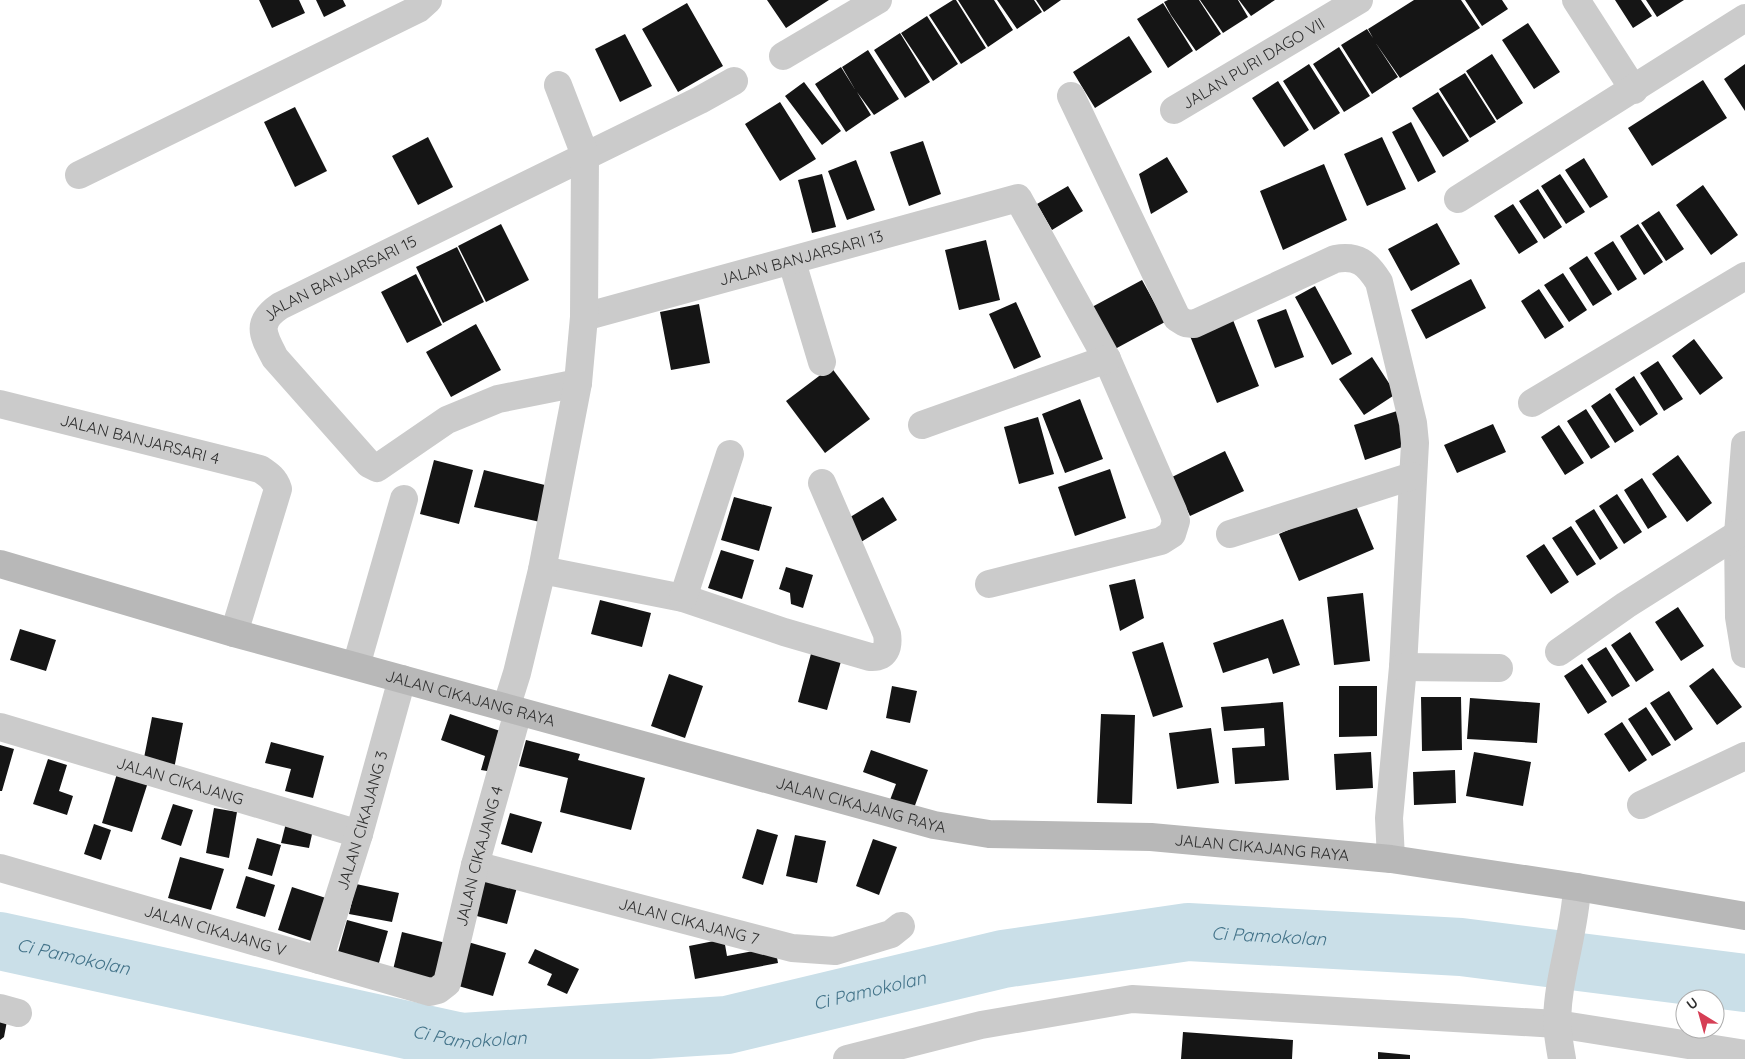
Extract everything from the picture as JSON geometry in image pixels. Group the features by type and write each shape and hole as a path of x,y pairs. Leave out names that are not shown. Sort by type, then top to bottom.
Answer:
{"main road":[{"name":"JALAN CIKAJANG RAYA","path":"0,564 234,633 934,825 988,834 1151,837 1391,859 1576,896 1745,916"}],"street":[{"path":"79,176 418,9 428,0"},
{"path":"783,56 878,0"},
{"name":"JALAN PURI DAGO VII","path":"1174,110 1359,0"},
{"path":"1576,0 1634,90"},
{"path":"1458,199 1634,90 1745,18"},
{"name":"JALAN BANJARSARI 15","path":"578,383 498,399 447,420 377,468 373,467 275,358 265,339 263,324 269,313 280,306 700,100 734,81"},
{"path":"558,85 585,156"},
{"path":"1071,96 1171,307 1177,318 1185,323 1194,324 1335,258 1348,257 1359,260 1371,268 1379,282 1413,423 1415,443 1403,667 1389,818 1391,859"},
{"name":"JALAN CIKAJANG 4","path":"430,992 438,990 447,983 512,710 517,673 542,570 578,383 584,317 585,156"},
{"name":"JALAN BANJARSARI 13","path":"584,317 792,262 1018,198 1107,359"},
{"path":"792,262 822,362"},
{"path":"1532,403 1745,276"},
{"path":"922,425 1107,359 1173,511 1176,521 1172,534 1160,541 989,584"},
{"name":"JALAN BANJARSARI 4","path":"0,404 260,469 276,482 278,489 234,633"},
{"path":"1745,445 1739,617 1745,654"},
{"path":"683,598 730,454"},
{"path":"1230,534 1412,476"},
{"path":"542,570 683,598 784,632 870,657 883,655 888,646 887,634 822,483"},
{"path":"356,666 404,499"},
{"path":"1559,652 1626,605 1742,533"},
{"path":"1403,667 1499,668"},
{"name":"JALAN CIKAJANG 3","path":"319,960 359,834 402,679"},
{"name":"JALAN CIKAJANG","path":"0,727 359,834"},
{"path":"1641,805 1745,756"},
{"name":"JALAN CIKAJANG 7","path":"475,865 792,948 835,950 891,934 901,926"},
{"name":"JALAN CIKAJANG V","path":"0,868 430,992"},
{"path":"1562,1059 1557,1024 1576,896"},
{"path":"847,1059 981,1025 1132,999 1557,1024 1745,1054"}],"building":[{"path":"259,0 299,0 305,13 272,28"},
{"path":"316,0 343,0 346,6 324,17"},
{"path":"767,0 829,0 786,28"},
{"path":"956,0 986,48 961,64 929,15"},
{"path":"958,0 994,0 1013,30 988,47"},
{"path":"997,0 1034,0 1042,12 1017,29"},
{"path":"1036,0 1061,0 1044,12"},
{"path":"1168,0 1199,0 1221,34 1196,51 1171,15 1164,2"},
{"path":"1200,0 1238,0 1248,17 1223,33"},
{"path":"1239,0 1275,0 1251,16"},
{"path":"1414,0 1461,0 1480,28 1400,78 1375,42 1398,77 1372,94 1341,45 1367,29 1373,38 1368,29"},
{"path":"1465,0 1502,0 1508,9 1482,26"},
{"path":"1615,0 1641,0 1652,16 1633,28"},
{"path":"1646,0 1684,0 1657,17"},
{"path":"687,3 723,66 678,92 642,29"},
{"path":"1163,3 1193,51 1168,68 1137,19"},
{"path":"927,16 958,64 933,81 901,33"},
{"path":"1528,23 1560,72 1534,89 1502,40"},
{"path":"900,33 930,82 905,98 874,50"},
{"path":"625,34 652,86 620,102 595,49"},
{"path":"1129,36 1152,72 1095,108 1073,72"},
{"path":"1339,47 1370,96 1344,112 1313,64"},
{"path":"868,50 899,99 874,115 857,92 871,115 846,132 815,84 841,67 856,91 842,67"},
{"path":"1492,54 1523,103 1497,120 1466,71"},
{"path":"1309,64 1340,113 1314,130 1283,81"},
{"path":"1745,64 1745,111 1724,79"},
{"path":"1465,73 1496,122 1470,138 1439,89"},
{"path":"1703,80 1727,118 1652,166 1628,128"},
{"path":"1278,81 1309,130 1284,147 1252,98"},
{"path":"804,82 841,131 822,145 785,96"},
{"path":"1438,92 1469,141 1443,157 1412,108"},
{"path":"780,102 816,159 780,181 745,124"},
{"path":"295,107 327,171 295,187 264,122"},
{"path":"1411,122 1436,172 1418,182 1392,132"},
{"path":"428,137 453,187 418,205 392,156"},
{"path":"1382,137 1406,189 1367,206 1344,154"},
{"path":"923,141 941,194 909,206 890,152"},
{"path":"1167,157 1188,192 1151,214 1139,174"},
{"path":"1584,158 1608,197 1590,208 1565,170"},
{"path":"856,160 875,210 847,220 828,171"},
{"path":"1324,164 1347,220 1283,250 1260,191"},
{"path":"822,174 836,227 812,233 798,180"},
{"path":"1560,174 1585,212 1566,224 1541,186"},
{"path":"1703,185 1738,235 1711,255 1676,205"},
{"path":"1068,186 1083,211 1052,230 1037,204"},
{"path":"1538,189 1562,227 1544,239 1519,201"},
{"path":"1513,204 1538,242 1519,254 1494,216"},
{"path":"1659,211 1684,249 1666,261 1641,223"},
{"path":"1437,223 1460,264 1411,291 1388,249"},
{"path":"501,224 529,280 486,302 458,246"},
{"path":"1638,224 1663,262 1644,275 1620,236"},
{"path":"986,240 1000,300 959,310 945,250"},
{"path":"1613,241 1637,279 1618,291 1594,253"},
{"path":"457,247 484,302 443,323 416,267"},
{"path":"1587,256 1612,294 1593,306 1569,268"},
{"path":"1563,273 1587,310 1569,322 1544,285"},
{"path":"416,274 442,325 407,343 381,292"},
{"path":"1471,279 1486,308 1426,339 1411,310"},
{"path":"1142,280 1165,322 1115,349 1092,307"},
{"path":"1315,286 1352,354 1332,365 1295,297"},
{"path":"1539,289 1564,327 1545,339 1521,301"},
{"path":"1016,302 1041,357 1014,369 989,314"},
{"path":"699,304 710,363 671,370 660,312"},
{"path":"1286,309 1304,357 1275,368 1257,320"},
{"path":"1233,320 1259,386 1217,403 1190,336"},
{"path":"476,324 501,370 451,397 426,352"},
{"path":"1694,339 1723,378 1700,395 1672,356"},
{"path":"1372,357 1396,394 1364,415 1339,379"},
{"path":"1658,361 1683,399 1664,411 1640,373"},
{"path":"831,367 870,419 825,453 786,401"},
{"path":"1634,376 1658,414 1640,426 1615,389"},
{"path":"1610,393 1634,431 1615,443 1591,406"},
{"path":"1080,399 1103,459 1065,473 1042,414"},
{"path":"1586,409 1610,447 1591,459 1567,421"},
{"path":"1397,411 1408,445 1365,460 1354,425"},
{"path":"1038,417 1054,474 1019,484 1004,427"},
{"path":"1493,424 1506,452 1457,473 1444,445"},
{"path":"1559,425 1584,463 1565,475 1541,437"},
{"path":"1225,451 1244,491 1190,516 1172,477"},
{"path":"1678,455 1712,503 1687,522 1652,474"},
{"path":"434,460 473,470 459,524 420,514"},
{"path":"1110,469 1126,518 1075,536 1058,487"},
{"path":"484,470 549,486 540,522 474,507"},
{"path":"1642,478 1667,517 1648,529 1624,490"},
{"path":"1617,494 1642,532 1624,544 1599,506"},
{"path":"734,497 772,507 759,551 721,540"},
{"path":"883,497 897,520 861,542 847,519"},
{"path":"1354,501 1374,549 1299,581 1279,534"},
{"path":"1594,509 1618,548 1600,560 1575,521"},
{"path":"1571,526 1596,564 1577,576 1552,538"},
{"path":"1544,544 1569,582 1551,594 1526,556"},
{"path":"721,550 754,560 742,599 708,588"},
{"path":"786,567 813,575 803,608 791,604 790,593 779,589"},
{"path":"1135,579 1144,618 1120,631 1109,585"},
{"path":"1363,593 1370,661 1334,665 1327,597"},
{"path":"600,600 651,613 642,647 591,634"},
{"path":"1678,607 1704,646 1681,661 1655,622"},
{"path":"1283,619 1300,665 1273,674 1268,658 1223,673 1213,643"},
{"path":"20,629 56,640 46,671 10,660"},
{"path":"1630,632 1654,670 1636,682 1611,645"},
{"path":"1163,642 1183,707 1153,717 1132,652"},
{"path":"1606,647 1630,686 1612,697 1587,659"},
{"path":"812,650 842,658 827,710 798,702"},
{"path":"1582,664 1607,702 1588,714 1564,676"},
{"path":"1713,668 1742,707 1717,725 1689,686"},
{"path":"669,674 703,686 685,738 651,726"},
{"path":"892,686 917,691 910,723 886,718"},
{"path":"1339,686 1377,686 1377,736 1339,737"},
{"path":"1669,691 1693,729 1675,741 1650,703"},
{"path":"1421,697 1461,697 1462,750 1422,751"},
{"path":"1470,698 1540,703 1537,743 1467,739"},
{"path":"1283,702 1289,780 1235,784 1232,748 1265,746 1264,728 1224,731 1221,707"},
{"path":"1646,707 1671,745 1652,756 1628,719"},
{"path":"450,714 509,734 499,773 481,770 485,756 441,740"},
{"path":"1101,714 1135,715 1132,804 1097,803"},
{"path":"152,717 183,723 174,769 143,763"},
{"path":"1622,722 1647,760 1629,772 1604,734"},
{"path":"1211,728 1219,783 1177,789 1169,733"},
{"path":"526,740 580,754 578,760 645,778 631,830 560,812 568,778 519,766"},
{"path":"271,742 324,756 313,798 285,791 291,769 265,763"},
{"path":"0,745 14,749 2,791 0,791"},
{"path":"871,750 928,770 914,808 890,800 896,784 863,772"},
{"path":"1371,752 1373,788 1336,790 1334,754"},
{"path":"1474,752 1531,762 1523,806 1466,796"},
{"path":"48,759 67,765 59,791 73,796 67,815 33,804"},
{"path":"119,767 150,776 132,832 102,823"},
{"path":"1455,770 1456,803 1414,805 1413,772"},
{"path":"173,804 193,810 181,846 161,839"},
{"path":"214,808 237,812 229,858 206,853"},
{"path":"510,813 542,822 532,853 501,844"},
{"path":"287,819 314,825 309,848 281,843"},
{"path":"94,824 111,830 101,860 84,854"},
{"path":"757,829 778,835 763,885 742,878"},
{"path":"795,835 826,841 817,883 786,876"},
{"path":"257,838 281,845 272,876 248,869"},
{"path":"873,839 897,847 879,895 856,886"},
{"path":"180,857 224,869 211,910 168,898"},
{"path":"485,871 519,880 507,924 473,915"},
{"path":"246,876 275,885 265,917 236,908"},
{"path":"356,884 399,893 392,922 349,914"},
{"path":"292,887 332,900 317,943 278,930"},
{"path":"347,920 388,931 377,970 336,959"},
{"path":"402,932 446,943 436,984 392,974"},
{"path":"724,939 727,956 775,947 778,963 695,979 689,946"},
{"path":"468,942 506,953 493,996 455,985"},
{"path":"535,949 579,969 567,994 547,985 552,974 528,963"},
{"path":"0,1020 7,1021 4,1037 0,1040"},
{"path":"1183,1032 1293,1040 1292,1059 1181,1059"},
{"path":"1378,1052 1410,1055 1410,1059 1378,1059"}],"waterway":[{"name":"Ci Pamokolan","path":"0,941 462,1042 727,1025 1003,959 1188,932 1461,947 1745,983"}]}
